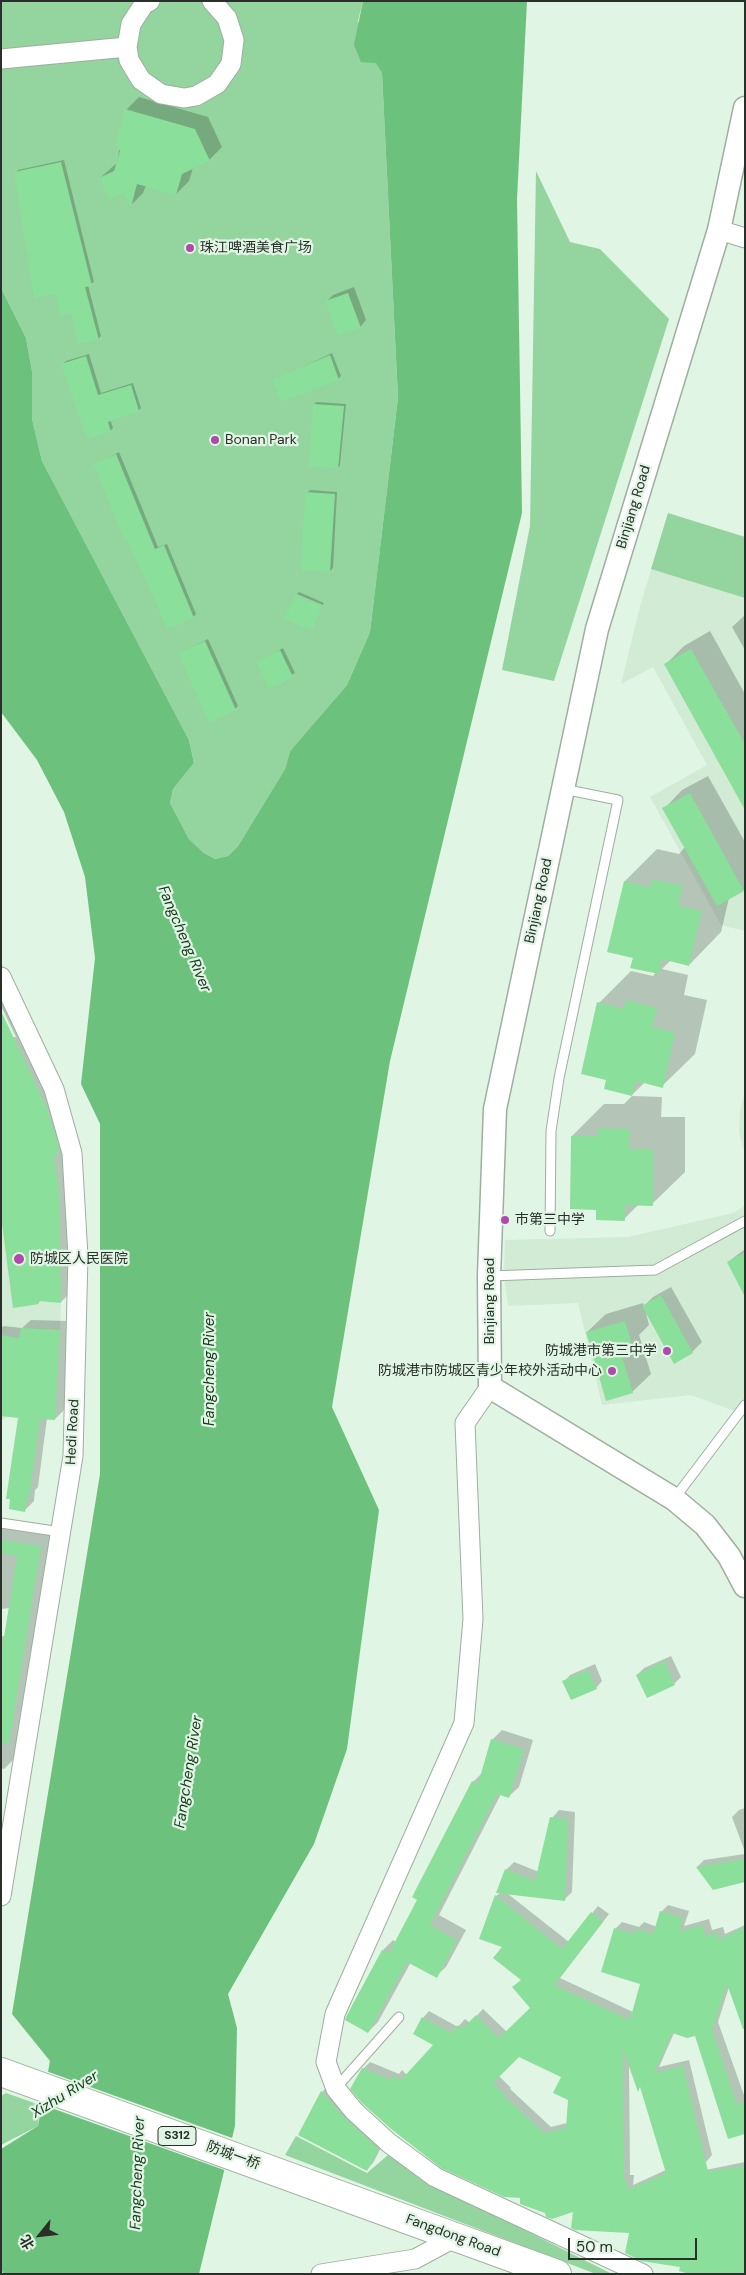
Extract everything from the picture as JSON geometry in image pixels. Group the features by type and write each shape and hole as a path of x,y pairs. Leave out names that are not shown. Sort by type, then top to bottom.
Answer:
{"main road":[{"name":"防城一桥","path":"2,2073 350,2198"},
{"name":"Fangdong Road","path":"350,2198 556,2274"}],"street":[{"path":"150,1 144,4 131,24 127,47 129,60 141,80 161,94 184,98 196,96 217,84 230,64 234,40 228,18 212,1"},
{"path":"1,59 127,47"},
{"name":"Binjiang Road","path":"490,1387 490,1276 495,1109 597,629 719,230 745,108"},
{"path":"719,230 745,238"},
{"name":"Hedi Road","path":"1,977 54,1089 72,1153 78,1256 73,1456 1,1896"},
{"path":"643,2274 435,2177 389,2143 354,2111 336,2088 326,2062 335,2014 464,1724 474,1619 465,1423 490,1387 674,1499 705,1525 729,1556 745,1586"},
{"path":"321,2274 415,2259 456,2237"}],"lane":[{"path":"550,1231 552,1122 559,1078 618,800 563,789"},
{"path":"490,1276 655,1270 745,1221"},
{"path":"674,1499 745,1405"},
{"path":"1,1523 61,1532"},
{"path":"336,2088 399,2017"}],"shaded area":[{"name":"Bonan Park","path":"1,1 363,1 358,21 382,73 398,398 370,632 347,685 290,751 285,769 238,846 228,856 215,859 204,853 189,839 170,803 173,789 194,763 189,740 42,461 32,419 32,371 26,338 1,288"},
{"path":"536,171 570,242 600,249 669,319 554,681 502,670 530,526"},
{"path":"668,513 745,537 745,931 721,925 650,797 707,765 653,667 621,684 639,610"},
{"path":"668,513 745,537 745,598 651,569"},
{"path":"745,1090 745,1155 739,1132 740,1111"},
{"name":"防城区人民医院","path":"24,1170 42,1301 61,1303 60,1330 21,1329 13,1415 1,1422 1,1178"},
{"name":"防城港市第三中学","path":"745,1206 745,1415 691,1395 602,1405 578,1303 508,1306 504,1276 505,1240 628,1237 733,1213"},
{"path":"6,2093 40,2105 38,2126 1,2145 1,2096"},
{"path":"296,2136 367,2173 388,2155 435,2185 612,2274 596,2274 285,2155"}],"water":[{"path":"363,1 527,1 517,199 522,513 390,1061 332,1407 379,1510 347,1749 314,1844 228,1994 237,2028 235,2126 199,2274 3,2274 1,2267 1,2149 38,2126 50,2061 12,2014 100,1474 100,1124 81,1084 95,958 85,877 64,812 37,760 1,712 1,288 26,338 32,371 32,419 42,461 189,740 194,763 173,789 170,803 189,839 204,853 215,859 228,856 238,846 285,769 290,751 347,685 370,632 398,398 382,73 376,63 361,62 354,45"}],"pier":[{"path":"46,2071 235,2139 227,2171 40,2104"}],"building":[{"path":"125,109 195,129 210,161 182,174 176,195 137,184 131,207 122,194 109,199 99,178 114,171 120,151 115,145"},
{"path":"61,162 92,286 85,287 99,340 78,344 71,313 61,316 55,294 34,298 14,172"},
{"path":"348,293 361,328 338,336 325,301"},
{"path":"330,355 339,380 281,402 272,380"},
{"path":"86,356 98,395 131,385 139,411 108,422 111,432 87,439 61,364"},
{"path":"313,404 344,406 338,469 309,466"},
{"path":"116,454 155,549 164,545 194,618 167,629 126,539 124,539 93,464"},
{"path":"305,492 335,494 330,572 301,570"},
{"path":"295,595 322,606 312,631 284,619"},
{"path":"205,641 236,710 209,723 178,653"},
{"path":"691,649 745,744 745,810 664,664"},
{"path":"280,650 293,677 269,689 256,662"},
{"path":"690,793 744,891 717,906 662,808"},
{"path":"652,879 683,886 678,905 702,911 689,966 662,959 659,974 630,968 633,958 607,952 624,881 650,887"},
{"path":"626,1000 657,1008 652,1027 675,1032 663,1088 636,1081 632,1096 604,1089 606,1080 581,1074 597,1002 624,1009"},
{"path":"1,1011 47,1108 57,1141 59,1153 54,1155 59,1190 61,1303 38,1301 39,1304 13,1308 1,1216"},
{"path":"598,1128 630,1129 629,1149 653,1149 653,1206 625,1205 625,1221 596,1220 596,1210 570,1209 571,1136 598,1136"},
{"path":"745,1252 745,1297 727,1262"},
{"path":"661,1295 693,1353 674,1364 642,1306"},
{"name":"防城港市防城区青少年校外活动中心","path":"625,1321 632,1345 620,1349 633,1393 606,1401 586,1332"},
{"path":"21,1328 60,1330 55,1420 40,1419 29,1498 27,1497 25,1512 9,1509 10,1499 6,1499 18,1418 1,1416 1,1335 19,1338"},
{"path":"1,1540 41,1546 9,1744 1,1743 1,1656 17,1556 1,1553"},
{"path":"664,1661 675,1685 647,1698 636,1675"},
{"path":"588,1670 597,1689 571,1700 562,1681"},
{"path":"491,1739 524,1749 509,1798 497,1794 430,1925 457,1940 437,1978 407,1962 368,2033 345,2020 346,2017 382,1950 389,1953 417,1900 412,1897 472,1781 478,1784"},
{"path":"550,1817 568,1819 565,1901 496,1893 505,1869 535,1881"},
{"path":"745,1859 745,1882 713,1890 696,1867"},
{"path":"495,1895 562,1949 591,1912 603,1922 554,1985 630,2020 640,1984 601,1972 614,1928 634,1934 636,1929 653,1934 660,1911 683,1918 679,1931 702,1925 706,1936 717,1933 719,1940 745,1927 745,2029 743,2029 727,1984 712,2030 737,2105 745,2101 745,2134 728,2139 695,2036 687,2038 672,2033 654,2073 683,2066 708,2171 745,2166 745,2274 689,2274 679,2271 680,2267 641,2261 625,2253 629,2233 575,2230 571,2228 573,2212 552,2219 546,2217 545,2213 520,2204 520,2198 504,2197 441,2168 390,2128 362,2103 350,2089 362,2068 391,2080 395,2076 400,2081 433,2045 413,2034 422,2017 451,2033 458,2025 462,2029 476,2015 499,2038 530,2008 512,1987 521,1980 493,1958 502,1947 479,1939","holes":["623,2049 638,2092 640,2087 666,2173 627,2190 627,2181 624,2181","519,2057 561,2077 553,2093 568,2100 566,2128 544,2133 504,2096 493,2083"]},
{"path":"321,2091 346,2119 379,2149 367,2171 298,2135"}],"place":[{"name":"珠江啤酒美食广场","path":"190,248"},
{"name":"Bonan Park","path":"215,440"},
{"name":"巿第三中学","path":"505,1220"},
{"name":"防城区人民医院","path":"19,1259"},
{"name":"防城港市第三中学","path":"667,1351"},
{"name":"防城港市防城区青少年校外活动中心","path":"612,1371"}],"water label":[{"name":"Fangcheng River","path":"184,939"},
{"name":"Fangcheng River","path":"210,1369"},
{"name":"Fangcheng River","path":"189,1772"},
{"name":"Xizhu River","path":"65,2095"},
{"name":"Fangcheng River","path":"138,2173"}]}
